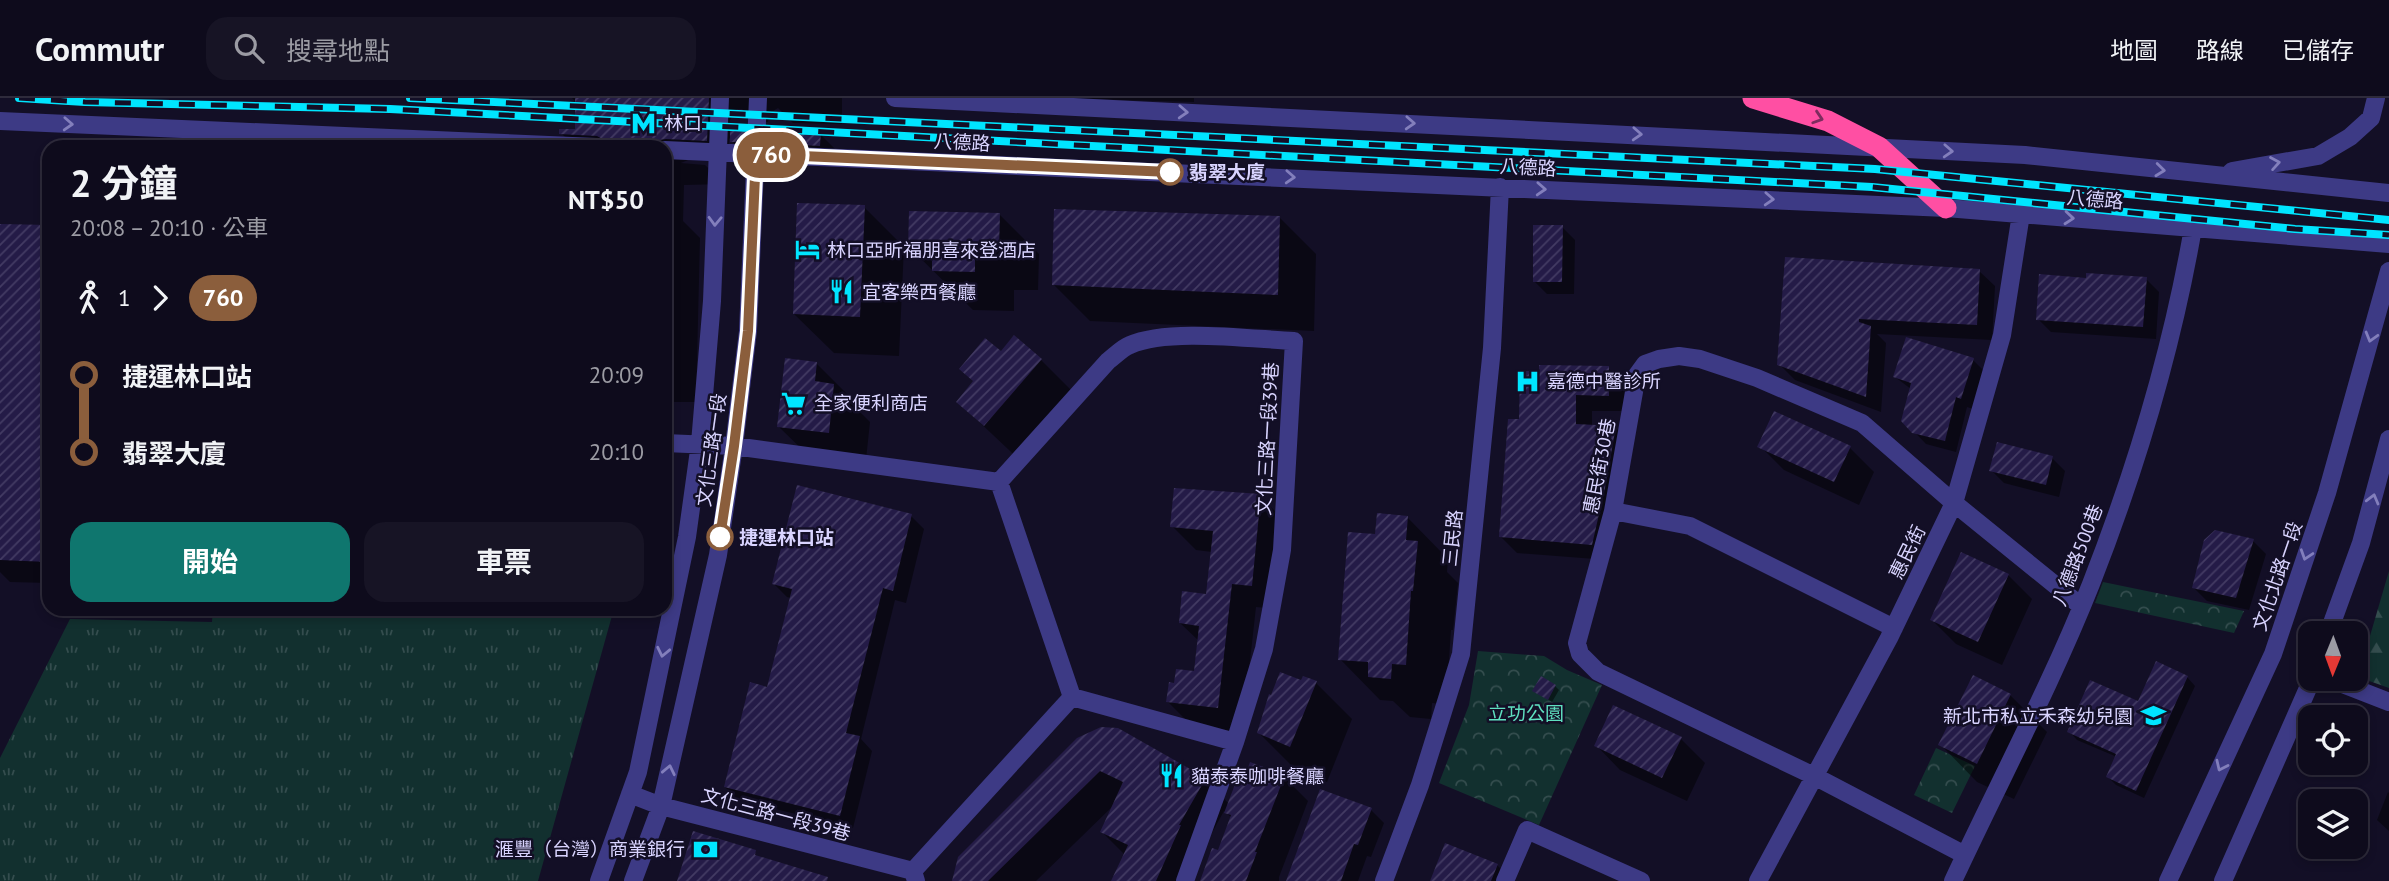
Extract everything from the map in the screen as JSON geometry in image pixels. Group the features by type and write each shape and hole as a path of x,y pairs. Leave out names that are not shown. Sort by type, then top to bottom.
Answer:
{"highway":[{"path":"1753,98 1828,121 1880,147 1946,208"}],"street":[{"name":"文化三路一段","path":"672,609 687,537 700,443 712,301 720,98"},
{"name":"文化三路一段","path":"633,881 661,806 718,555 748,331 758,98"},
{"name":"八德路","path":"894,98 2025,155 2389,193"},
{"path":"2208,175 2318,156 2350,137 2371,118 2376,98"},
{"path":"0,121 406,140"},
{"name":"八德路","path":"672,150 1946,208 2389,244"},
{"name":"三民路","path":"1384,881 1420,785 1461,654 1492,348 1500,187"},
{"name":"惠民街","path":"1758,881 1894,628 1954,503 2002,335 2021,214"},
{"name":"八德路500巷","path":"1953,881 2046,686 2091,584 2139,448 2171,333 2193,228"},
{"name":"文化北路一段","path":"2168,881 2273,654 2327,493 2389,271"},
{"name":"文化三路一段39巷","path":"999,482 1108,361 1128,346 1153,338 1183,336 1294,341 1282,550 1264,649 1235,742 1185,881"},
{"name":"惠民街30巷","path":"1965,855 1814,776 1598,672 1580,654 1577,643 1613,511 1637,375 1645,364 1679,356 1700,359 1757,378 1861,423 2081,606"},
{"path":"2333,621 2361,543 2389,439"},
{"path":"672,443 734,446 999,482 1072,697 1235,742"},
{"path":"1613,511 1690,526 1894,628"},
{"name":"文化三路一段","path":"598,881 638,772 671,616"},
{"path":"2223,881 2307,691"},
{"path":"2361,691 2389,702"},
{"name":"文化三路一段39巷","path":"631,794 661,806 914,876 1072,697"},
{"path":"1506,881 1527,830 1641,881"}],"green space":[{"path":"2389,571 2389,688 2368,681 2368,643"},
{"path":"2103,582 2244,611 2234,633 2095,603"},
{"path":"212,616 612,616 538,881 0,881 0,758 70,619 212,622"},
{"name":"立功公園","path":"1478,651 1544,656 1567,670 1602,685 1539,825 1439,783 1469,705"},
{"path":"1936,748 1975,766 1952,813 1914,795"}],"building":[{"path":"575,98 709,98 707,141 604,140 597,136 559,134 559,129 575,129"},
{"path":"730,130 745,130 745,142 730,142"},
{"path":"768,131 821,132 820,146 767,143"},
{"path":"797,203 865,205 860,317 793,314"},
{"path":"1054,209 1280,216 1278,295 1052,285"},
{"path":"909,211 1000,213 999,251 975,251 975,272 932,271 932,249 908,249"},
{"path":"0,224 42,225 42,562 0,560"},
{"path":"1533,225 1563,225 1562,282 1533,282"},
{"path":"1785,257 1980,269 1977,325 1859,319 1859,322 1871,326 1866,397 1777,365"},
{"path":"2086,273 2147,277 2143,327 2036,320 2039,274 2086,278"},
{"path":"1014,335 1042,359 984,426 956,402 973,381 959,369 985,338 1001,351"},
{"path":"1906,337 1974,358 1961,399 1956,397 1945,441 1912,433 1901,421 1911,383 1893,377"},
{"path":"785,358 817,362 815,381 834,384 829,433 777,427"},
{"path":"1539,365 1609,366 1609,396 1576,395 1576,424 1616,426 1592,545 1499,537 1508,419 1519,419 1520,371 1539,371"},
{"path":"1774,411 1851,446 1834,482 1757,447"},
{"path":"1997,442 2053,456 2046,485 1989,471"},
{"path":"797,485 912,514 893,591 883,588 846,733 860,736 840,816 724,787 750,682 767,687 792,589 772,584"},
{"path":"1174,488 1261,494 1252,586 1232,584 1218,708 1166,702 1169,682 1174,683 1176,669 1194,671 1199,626 1179,623 1182,591 1206,594 1213,531 1170,527"},
{"path":"1377,513 1408,516 1406,540 1418,541 1411,591 1406,665 1392,664 1391,679 1368,677 1368,662 1338,660 1348,532 1375,534"},
{"path":"2215,530 2254,539 2236,598 2192,588 2204,540"},
{"path":"1961,552 2009,574 1978,642 1930,620"},
{"path":"2156,661 2188,676 2136,791 2106,777 2116,754 2067,732 2090,680 2138,701"},
{"path":"1280,672 1301,680 1303,676 1317,681 1290,747 1257,733 1269,694 1271,695"},
{"path":"1973,675 2011,694 1977,764 1938,745"},
{"path":"1541,676 1556,685 1548,700 1532,691"},
{"path":"1613,705 1682,737 1662,778 1594,746"},
{"path":"1101,727 1118,728 1206,778 1179,825 1156,881 1111,881 1128,845 1100,832 1123,782 1100,771 988,881 952,881 958,857 1077,738"},
{"path":"1250,762 1285,775 1246,881 1200,881 1212,848 1218,850 1231,815 1224,813 1239,774 1245,776"},
{"path":"1320,789 1372,808 1358,845 1354,844 1341,881 1286,881"},
{"path":"693,831 756,850 755,855 828,877 827,881 677,881"},
{"path":"1445,843 1498,864 1491,881 1430,881"}],"railway":[{"path":"19,98 390,109 1872,187 2295,229 2389,235"},
{"path":"410,98 1875,169 2389,220"}],"bus line":[{"name":"760","path":"720,537 748,331 756,154 1170,172"}],"place":[{"name":"林口","path":"644,123"},
{"name":"翡翠大廈","path":"1170,172"},
{"name":"林口亞昕福朋喜來登酒店","path":"807,250"},
{"name":"宜客樂西餐廳","path":"842,292"},
{"name":"嘉德中醫診所","path":"1527,381"},
{"name":"全家便利商店","path":"794,403"},
{"name":"捷運林口站","path":"720,537"},
{"name":"新北市私立禾森幼兒園","path":"2153,716"},
{"name":"貓泰泰咖啡餐廳","path":"1171,776"},
{"name":"滙豐（台灣）商業銀行","path":"705,849"}]}
